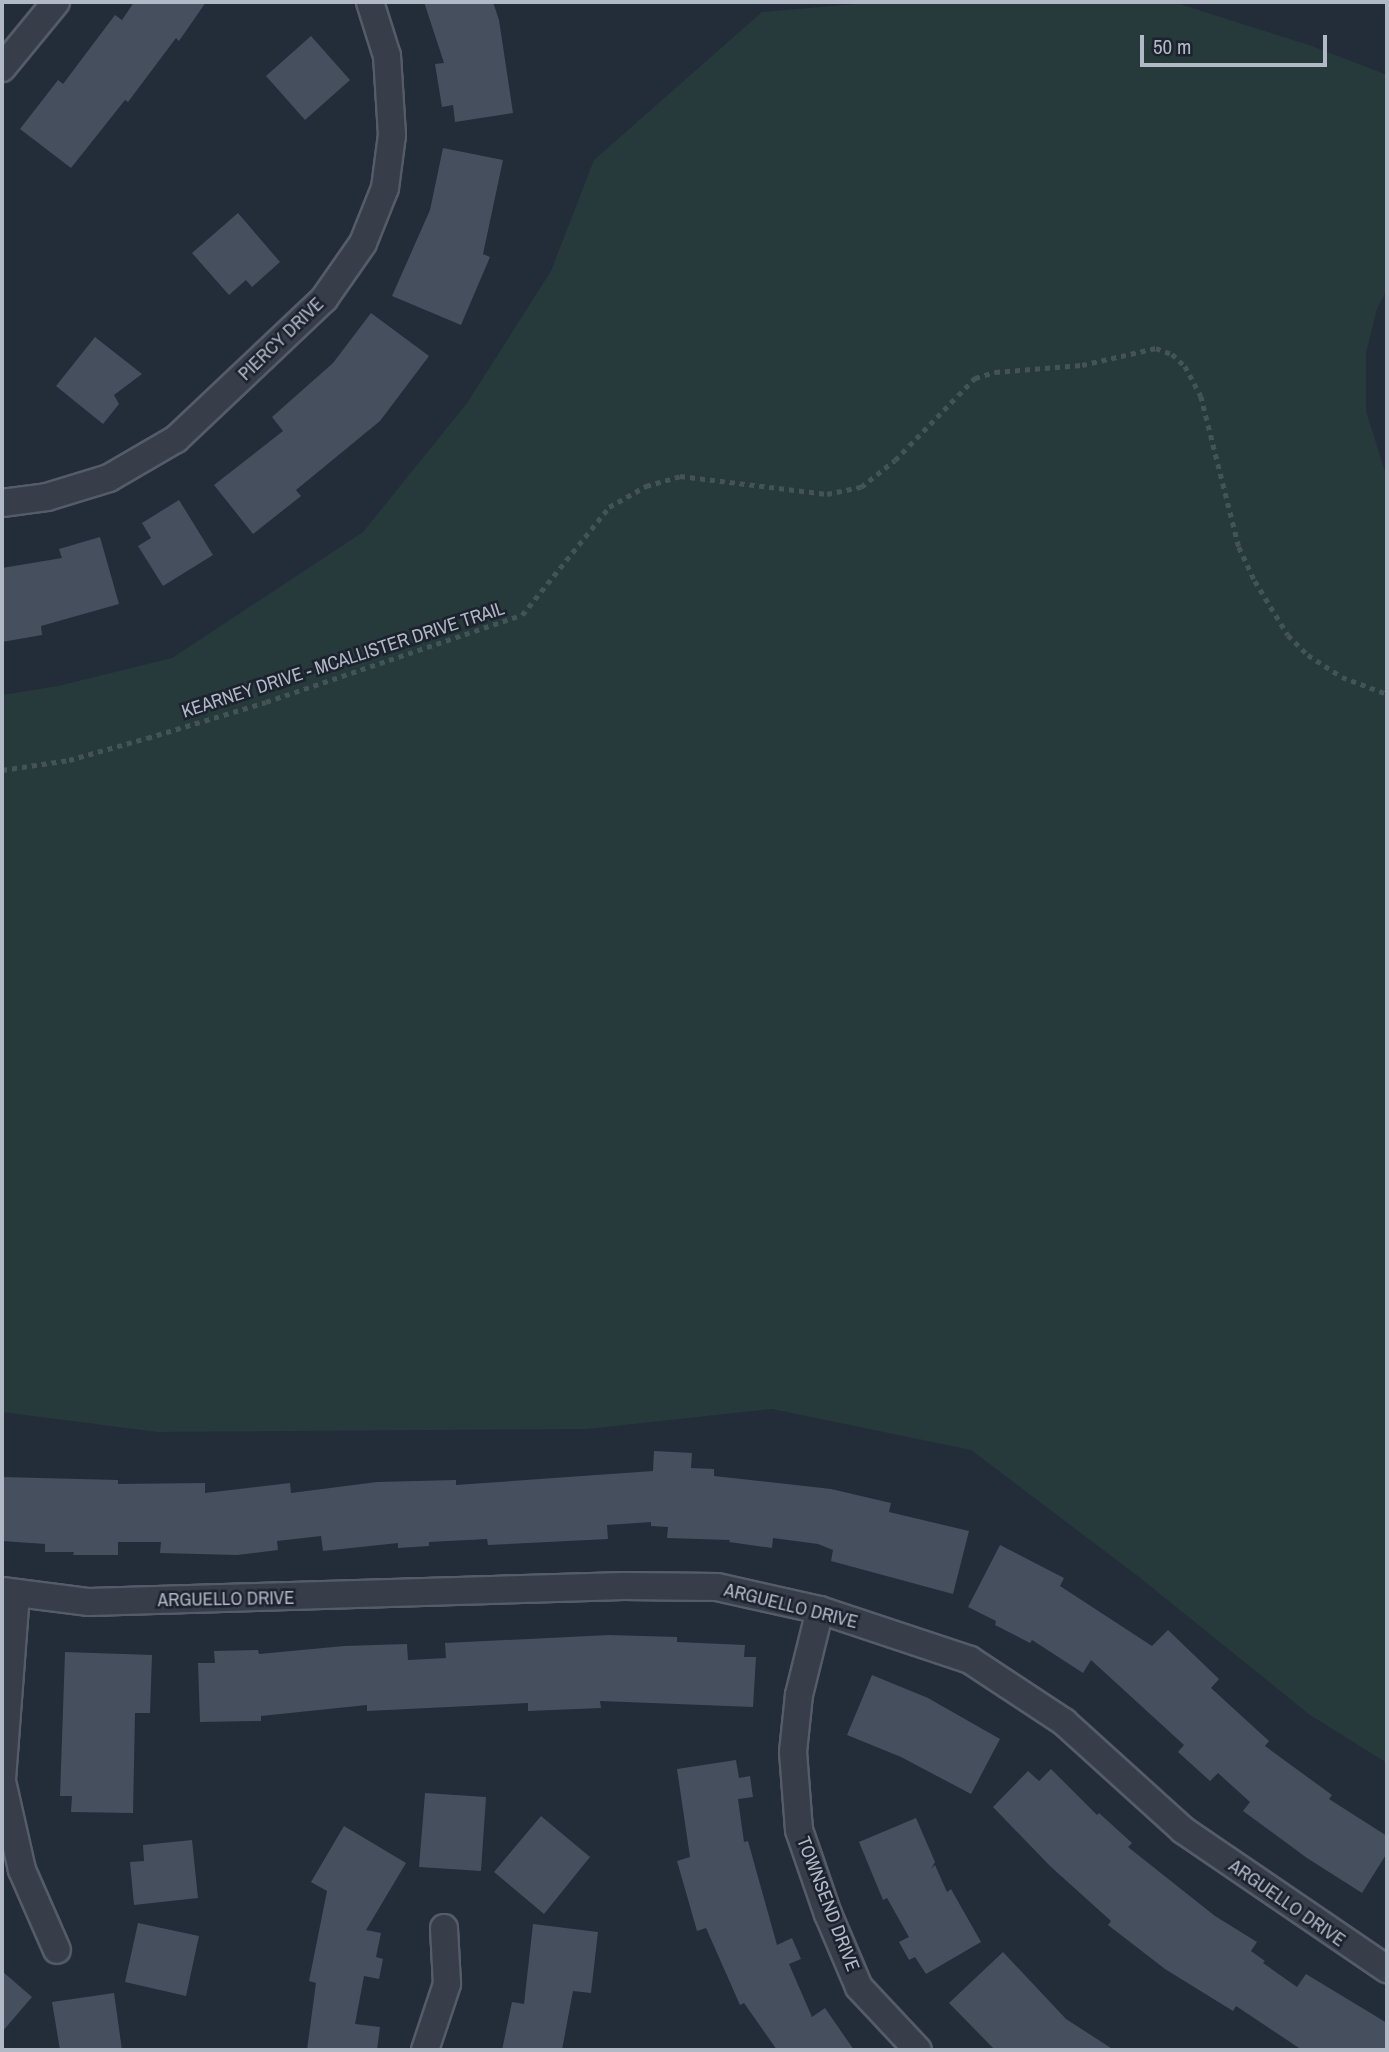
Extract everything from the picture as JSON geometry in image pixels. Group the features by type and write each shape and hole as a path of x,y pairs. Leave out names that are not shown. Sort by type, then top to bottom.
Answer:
{"street":[{"path":"2,68 56,2"},
{"name":"PIERCY DRIVE","path":"2,503 47,497 109,478 176,439 324,299 363,243 385,188 392,135 387,56 370,2"},
{"name":"ARGUELLO DRIVE","path":"9,1592 101,1602 624,1586 717,1587 820,1611 970,1660 1063,1722 1183,1830 1387,1969"},
{"path":"9,1592 2,1781 22,1870 57,1950"},
{"name":"TOWNSEND DRIVE","path":"820,1611 799,1695 793,1752 799,1830 828,1914 859,1987 918,2050"},
{"path":"425,2050 447,1984 444,1928"}],"path":[{"name":"KEARNEY DRIVE - MCALLISTER DRIVE TRAIL","path":"2,770 69,760 147,738 279,698 522,615 609,507 646,486 680,477 827,494 861,487 895,460 975,378 995,372 1082,365 1156,348 1172,354 1185,366 1202,396 1239,547 1255,581 1288,635 1308,655 1342,677 1387,694"}],"shaded area":[{"path":"878,2 1173,2 1309,45 1387,75 1387,289 1377,309 1366,353 1366,411 1387,478 1387,1763 1310,1715 1139,1577 971,1450 772,1409 587,1429 157,1432 2,1412 2,695 58,686 172,658 363,532 467,403 551,271 594,160 762,12"}],"building":[{"path":"134,2 206,2 179,41 176,38 128,102 125,100 71,168 20,129 58,80 63,84 115,15 122,20"},
{"path":"424,2 493,2 499,20 513,113 455,122 453,105 442,107 435,64 444,63"},
{"path":"311,36 350,80 305,120 266,76"},
{"path":"443,148 503,160 483,254 490,257 461,325 392,296 430,210"},
{"path":"238,213 280,262 252,287 246,280 229,295 192,253"},
{"path":"371,313 429,356 380,421 296,490 301,496 253,534 214,485 283,431 272,417 333,363"},
{"path":"95,337 142,374 114,395 119,404 103,424 56,386"},
{"path":"179,500 213,555 163,586 138,546 151,538 142,523"},
{"path":"100,537 119,604 41,626 42,635 2,642 2,568 62,558 59,549"},
{"path":"654,1451 692,1453 691,1468 714,1469 714,1476 831,1489 891,1503 889,1512 969,1531 953,1594 831,1561 833,1550 818,1544 773,1538 772,1548 729,1542 730,1540 667,1538 668,1527 651,1526 651,1522 607,1525 608,1539 488,1545 487,1539 429,1542 429,1546 398,1548 398,1543 323,1551 321,1536 277,1541 278,1550 237,1555 160,1553 161,1542 118,1542 118,1555 73,1555 74,1552 45,1552 45,1544 2,1541 2,1477 118,1480 118,1484 205,1483 205,1493 290,1483 291,1493 377,1482 456,1480 456,1485 653,1471"},
{"path":"1000,1545 1064,1578 1060,1586 1152,1646 1168,1630 1219,1679 1211,1688 1269,1741 1265,1746 1332,1795 1329,1799 1387,1836 1387,1853 1362,1893 1307,1858 1243,1811 1250,1802 1218,1773 1210,1781 1178,1752 1184,1745 1091,1660 1083,1673 1032,1640 1030,1643 995,1625 996,1621 968,1607"},
{"path":"609,1635 677,1637 677,1642 745,1645 744,1657 756,1657 753,1707 600,1701 601,1708 528,1711 528,1703 367,1711 367,1705 261,1716 261,1721 200,1722 198,1663 215,1663 214,1651 258,1650 259,1654 344,1646 407,1644 408,1660 446,1658 445,1643"},
{"path":"65,1652 152,1655 150,1713 135,1713 133,1813 71,1812 72,1796 60,1796"},
{"path":"872,1675 928,1698 1000,1739 971,1794 901,1757 847,1735"},
{"path":"736,1760 739,1778 750,1776 753,1797 738,1799 744,1842 748,1841 777,1945 792,1938 801,1959 789,1964 812,2017 825,2008 854,2050 777,2050 744,2003 740,2005 706,1928 697,1931 677,1861 690,1857 677,1769"},
{"path":"1051,1769 1097,1815 1099,1813 1132,1843 1128,1847 1215,1916 1257,1942 1251,1951 1265,1961 1263,1963 1297,1987 1306,1974 1387,2023 1387,2050 1302,2050 1236,2006 1233,2011 1165,1969 1108,1925 1111,1921 1050,1866 993,1807 1028,1771 1039,1781"},
{"path":"425,1793 486,1797 481,1871 419,1867"},
{"path":"541,1816 590,1857 544,1914 494,1872"},
{"path":"916,1818 935,1862 931,1869 935,1865 947,1892 951,1889 981,1942 926,1974 915,1957 909,1960 899,1942 909,1937 887,1898 883,1900 859,1842"},
{"path":"344,1826 406,1863 366,1930 381,1933 376,1957 383,1959 379,1979 364,1976 355,2024 380,2027 377,2050 307,2050 316,1983 309,1981 327,1891 311,1882"},
{"path":"192,1840 198,1898 134,1905 130,1862 144,1861 143,1845"},
{"path":"138,1923 199,1936 186,1996 125,1982"},
{"path":"533,1924 598,1932 591,1993 573,1991 562,2050 502,2050 512,2002 524,2004"},
{"path":"1003,1952 1066,2019 1114,2050 995,2050 949,2003"},
{"path":"2,1971 32,1997 2,2032"},
{"path":"114,1993 122,2050 60,2050 52,2002"}]}
